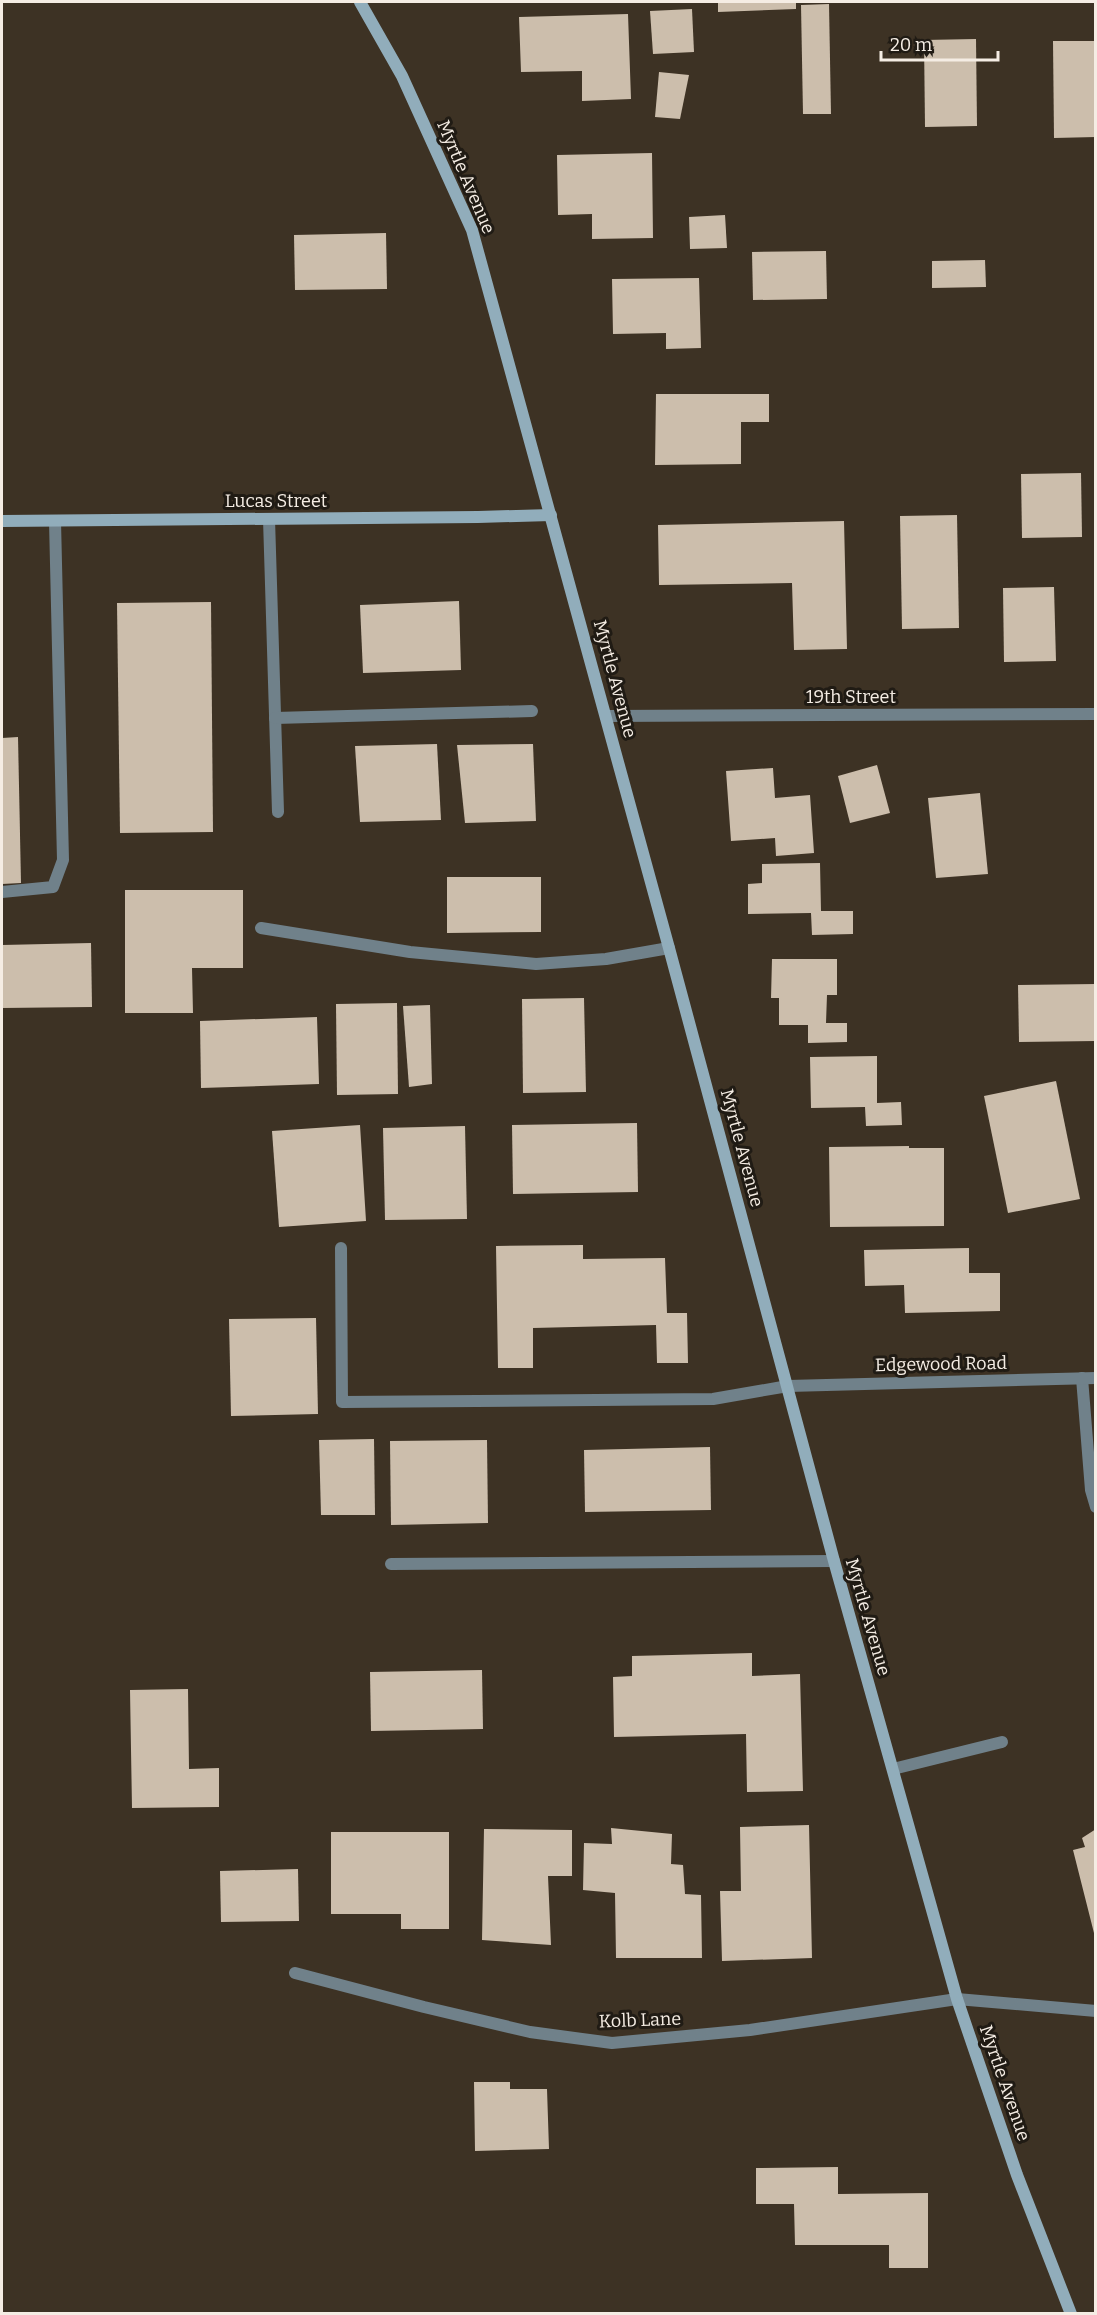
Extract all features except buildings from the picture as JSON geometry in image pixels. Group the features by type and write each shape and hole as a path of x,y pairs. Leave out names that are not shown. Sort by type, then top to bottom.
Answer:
{"main road":[{"name":"Myrtle Avenue","path":"360,2 402,76 472,230 834,1561 957,2000 1017,2175 1071,2313"},
{"name":"Lucas Street","path":"2,521 551,515"}],"street":[{"path":"269,519 278,812"},
{"path":"2,891 53,887 63,860 55,521"},
{"path":"275,718 532,711"},
{"name":"19th Street","path":"606,716 1095,714"},
{"path":"261,928 410,952 536,964 606,959 669,948"},
{"name":"Edgewood Road","path":"341,1248 342,1402 713,1399 788,1386 1095,1378"},
{"path":"1082,1378 1091,1490 1095,1507"},
{"path":"391,1564 834,1561"},
{"path":"893,1769 1002,1742"},
{"name":"Kolb Lane","path":"295,1972 424,2007 530,2032 612,2043 750,2031 957,2000 1095,2011"}]}
